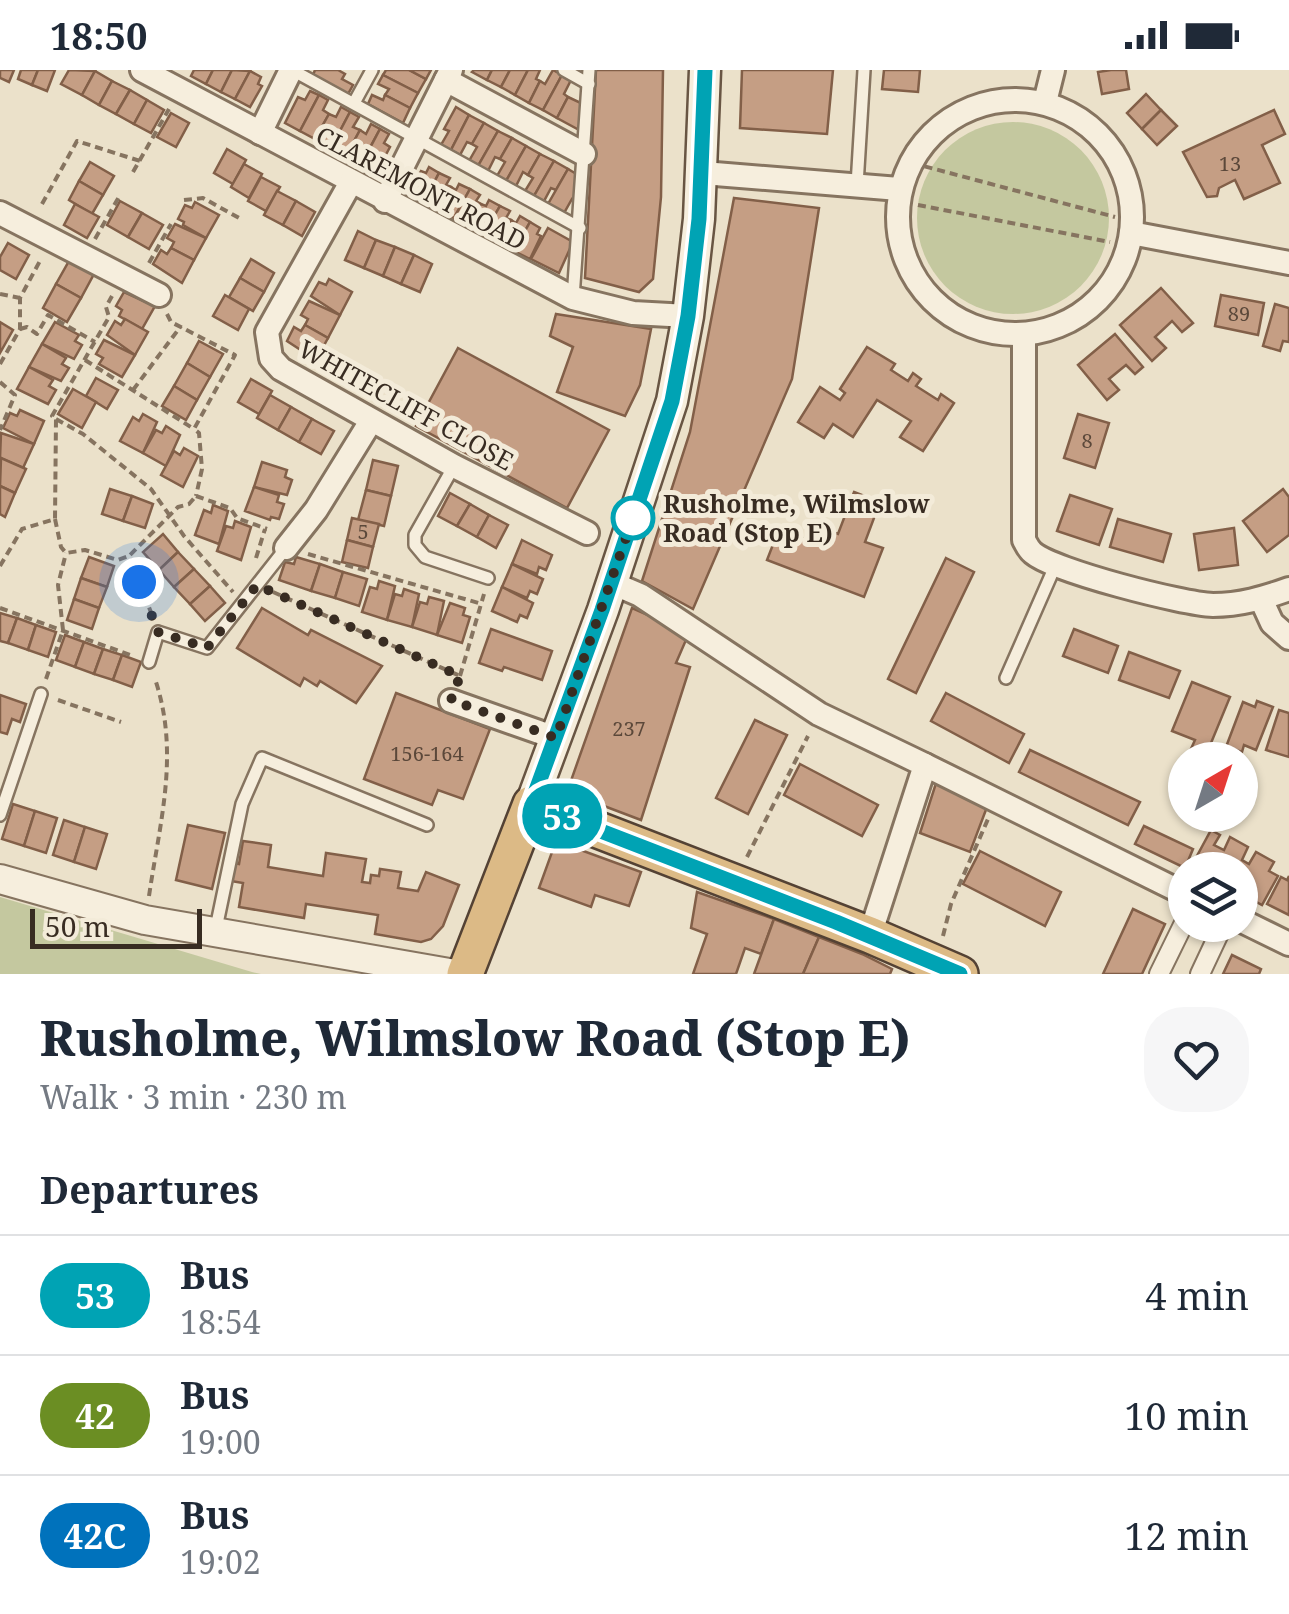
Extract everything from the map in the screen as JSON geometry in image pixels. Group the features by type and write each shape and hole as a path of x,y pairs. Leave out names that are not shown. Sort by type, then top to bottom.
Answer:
{"highway":[{"path":"465,974 531,804 870,935 960,974"}],"main road":[{"path":"531,804 612,583 672,401 688,316 703,173 705,70"}],"street":[{"name":"CLAREMONT ROAD","path":"142,70 573,298 634,312 688,316"},
{"path":"260,133 292,70"},
{"path":"1045,102 1053,70"},
{"path":"385,200 449,75 584,154"},
{"path":"1045,102 1083,120 1111,148 1124,172 1130,233 1114,278 1095,302 1050,330 1024,336 989,334 963,324 924,294 902,246 898,196 912,163 945,123 975,107 1045,102"},
{"path":"703,173 858,185 898,196"},
{"name":"WHITECLIFF CLOSE","path":"350,182 266,332 271,358 280,369 371,422 586,533"},
{"path":"0,213 159,295"},
{"path":"1130,233 1289,263"},
{"path":"1024,336 1024,540 1030,551 1056,564 1148,593 1208,605 1261,600 1289,589"},
{"path":"289,544 316,510 371,422"},
{"path":"612,583 635,592 820,714 1168,886"},
{"path":"1261,600 1272,622 1289,638"},
{"path":"451,700 556,738"},
{"path":"870,935 925,765"},
{"path":"0,879 145,920 455,974"},
{"path":"1258,929 1289,944"},
{"path":"1160,974 1175,942"},
{"path":"1200,974 1215,942"}],"lane":[{"path":"292,70 580,228"},
{"path":"354,104 372,70"},
{"path":"564,70 589,77 573,298"},
{"path":"858,185 864,70"},
{"path":"454,466 414,544 425,557 488,578"},
{"path":"149,662 158,632 207,648 289,544"},
{"path":"1006,678 1056,564"},
{"path":"0,814 40,694"},
{"path":"215,933 242,804 262,758 427,825"}],"path":[{"path":"133,172 172,105"},
{"path":"42,204 77,141 140,161"},
{"path":"912,163 1030,197 1130,233"},
{"path":"86,255 120,196"},
{"path":"898,196 1130,233"},
{"path":"184,200 203,198 239,218"},
{"path":"171,224 131,280 106,307 109,317 52,416 83,434 152,489 184,536 242,603"},
{"path":"0,364 20,329 20,298 45,250"},
{"path":"0,294 20,298"},
{"path":"159,295 170,322 234,355 194,429"},
{"path":"20,329 37,334 48,315 96,342"},
{"path":"133,390 181,326"},
{"path":"85,360 200,433 202,468 196,496 189,504 178,507 129,556 118,560 85,550 66,554 62,560 58,585 63,630 40,694 121,722"},
{"path":"0,382 15,395 0,430"},
{"path":"56,419 56,519 60,547 66,554"},
{"path":"196,496 230,508 237,518 289,544 482,604"},
{"path":"0,566 22,530 56,519"},
{"path":"129,556 158,632"},
{"path":"451,700 488,578"},
{"path":"257,585 460,676"},
{"path":"0,608 149,662 168,728 169,762 145,920"},
{"path":"746,858 820,714"},
{"path":"943,936 951,904 996,800"}],"green space":[{"path":"1013,122 1050,129 1081,150 1102,181 1109,218 1102,255 1081,286 1050,307 1013,314 976,307 945,286 924,255 917,218 924,181 945,150 976,129"},
{"path":"0,897 252,972 261,974 0,974"}],"building":[{"path":"0,70 14,70 9,82 0,78"},
{"path":"21,70 38,70 32,85 18,79"},
{"path":"38,70 55,70 47,91 32,85"},
{"path":"69,70 95,71 82,95 61,84"},
{"path":"194,70 213,70 206,84 191,76"},
{"path":"213,70 232,70 221,92 206,84"},
{"path":"232,70 250,71 235,99 221,92"},
{"path":"315,70 338,70 345,74 342,79 353,85 348,94 313,75"},
{"path":"386,70 409,70 426,79 418,93 383,75"},
{"path":"409,70 431,70 426,79"},
{"path":"474,70 492,70 487,80"},
{"path":"492,70 510,70 501,87 487,80"},
{"path":"510,70 528,70 515,95 501,87"},
{"path":"528,70 540,70 536,79 540,81 529,103 515,95"},
{"path":"553,70 562,75 543,110 529,103 540,81 545,84"},
{"path":"596,70 663,70 661,197 653,279 639,292 585,278"},
{"path":"742,70 833,70 827,134 740,128"},
{"path":"884,70 920,70 918,92 882,89"},
{"path":"1126,70 1129,89 1102,94 1098,72"},
{"path":"95,71 112,81 99,105 82,95"},
{"path":"250,71 261,77 258,84 262,86 250,107 235,99"},
{"path":"383,75 418,93 410,108 385,95 389,89 378,84"},
{"path":"562,75 571,80 564,94 568,97 557,118 543,110"},
{"path":"112,81 130,90 116,114 99,105"},
{"path":"130,90 147,100 134,124 116,114"},
{"path":"310,91 319,95 300,131 285,123 298,97 305,100"},
{"path":"1146,94 1161,110 1142,129 1127,113"},
{"path":"319,95 328,100 323,110 329,114 315,139 300,131"},
{"path":"372,95 383,100 385,95 410,108 403,123 368,104"},
{"path":"568,97 583,104 581,131 557,118"},
{"path":"147,100 164,110 151,133 134,124"},
{"path":"341,107 350,112 331,148 315,139 329,114 336,117"},
{"path":"456,107 469,115 451,150 441,145 449,131 444,129"},
{"path":"1161,110 1177,126 1157,145 1142,129"},
{"path":"1274,110 1285,134 1262,145 1280,183 1244,199 1235,180 1219,188 1217,196 1207,197 1183,152"},
{"path":"350,112 359,117 353,127 360,130 346,156 331,148"},
{"path":"171,113 189,123 176,147 157,137"},
{"path":"469,115 484,123 460,155 451,150"},
{"path":"484,123 498,131 478,166 469,161 477,147 472,144"},
{"path":"371,124 380,129 361,164 346,156 360,130 366,134"},
{"path":"380,129 389,134 384,143 390,147 375,175 360,167"},
{"path":"498,131 512,138 488,171 478,166"},
{"path":"512,138 526,146 506,181 497,176 505,162 500,159"},
{"path":"526,146 540,154 516,186 506,181"},
{"path":"227,149 246,160 233,184 214,173"},
{"path":"540,154 554,161 534,196 525,191 533,178 528,175"},
{"path":"554,161 568,169 544,201 534,196"},
{"path":"90,162 114,176 103,195 79,181"},
{"path":"244,164 262,174 249,198 231,187"},
{"path":"429,167 439,173 424,202 409,193 421,171 426,173"},
{"path":"568,169 578,175 576,201 572,199 564,213 548,204"},
{"path":"439,173 450,178 446,185 451,187 439,210 424,202"},
{"path":"261,177 280,187 266,211 248,201"},
{"path":"79,181 103,195 92,214 69,200"},
{"path":"459,184 470,189 454,218 439,210 451,187 456,190"},
{"path":"470,189 480,195 476,201 481,204 469,226 454,218"},
{"path":"277,191 296,201 283,225 264,215"},
{"path":"734,198 819,208 792,379 693,609 642,581 690,432"},
{"path":"489,200 500,206 484,234 469,226 481,204 486,206"},
{"path":"120,201 142,213 128,237 107,225"},
{"path":"296,201 315,212 302,236 283,225"},
{"path":"195,202 219,215 206,238 178,219 185,205 192,208"},
{"path":"75,204 99,217 87,238 64,225"},
{"path":"500,206 510,211 506,218 511,220 499,242 484,234"},
{"path":"142,213 163,225 149,249 128,237"},
{"path":"520,216 530,222 514,251 499,242 511,220 516,223"},
{"path":"530,222 540,228 537,234 541,236 530,259 514,251"},
{"path":"175,224 206,238 194,260 171,248 174,242 167,238"},
{"path":"548,228 573,242 559,273 531,259"},
{"path":"358,231 376,240 364,268 345,260"},
{"path":"376,240 395,247 383,276 364,268"},
{"path":"8,243 29,255 16,279 0,270 0,257"},
{"path":"395,247 414,255 401,284 383,276"},
{"path":"171,248 194,260 182,283 153,264 161,250 167,254"},
{"path":"414,255 432,264 420,292 401,284"},
{"path":"251,259 274,273 264,292 240,278"},
{"path":"69,261 94,274 81,298 56,284"},
{"path":"240,278 264,292 253,311 229,297"},
{"path":"329,279 352,292 340,315 311,296 319,282 326,285"},
{"path":"56,284 81,298 67,322 43,308"},
{"path":"1161,288 1193,323 1182,332 1172,321 1155,337 1166,348 1152,361 1120,325"},
{"path":"124,292 155,306 142,329 119,316 122,310 116,306"},
{"path":"225,295 249,309 238,330 213,316"},
{"path":"1221,295 1264,303 1258,335 1215,326"},
{"path":"309,301 340,315 328,338 305,325 308,319 301,315"},
{"path":"1275,304 1289,308 1289,342 1283,341 1280,351 1263,346"},
{"path":"556,314 651,329 640,385 625,416 557,392 573,347 550,336"},
{"path":"125,319 148,332 135,355 107,335 115,321 121,325"},
{"path":"0,322 13,330 0,353"},
{"path":"55,322 79,335 75,341 82,345 74,359 42,344"},
{"path":"305,325 328,338 316,360 287,341 294,327 301,331"},
{"path":"1115,334 1143,367 1135,374 1126,365 1109,379 1119,390 1107,400 1078,365"},
{"path":"104,340 135,355 122,377 99,364 103,358 96,354"},
{"path":"199,341 223,354 210,377 187,363"},
{"path":"42,344 66,358 62,364 69,368 61,381 29,367"},
{"path":"867,347 895,364 891,370 908,381 913,373 921,379 916,386 938,400 941,394 954,403 923,451 900,437 911,421 877,400 853,437 833,424 824,438 798,422 820,387 840,400 845,393 840,389"},
{"path":"458,348 609,430 567,508 416,426"},
{"path":"187,363 210,377 197,400 174,386"},
{"path":"29,367 53,380 49,386 56,390 48,404 17,389"},
{"path":"96,378 118,390 107,409 86,396"},
{"path":"251,379 272,391 259,414 238,402"},
{"path":"174,386 197,400 186,420 162,406"},
{"path":"73,389 96,402 82,428 58,414"},
{"path":"270,395 291,407 278,430 257,418"},
{"path":"291,407 312,419 299,442 278,430"},
{"path":"20,410 44,421 34,444 3,428 10,413 17,416"},
{"path":"143,414 157,422 143,453 120,441 133,417 139,421"},
{"path":"1078,414 1109,423 1095,468 1064,458"},
{"path":"312,419 334,431 321,454 299,442"},
{"path":"166,426 180,435 166,466 143,453 156,430 162,433"},
{"path":"1,433 34,444 23,468 0,458"},
{"path":"184,448 198,456 183,487 161,475 174,451 180,455"},
{"path":"1,458 26,469 15,493 0,486"},
{"path":"373,460 398,466 391,496 366,490"},
{"path":"262,462 287,470 285,477 292,480 287,495 254,487"},
{"path":"0,486 15,493 5,517 0,514"},
{"path":"254,487 279,495 277,502 284,504 279,519 270,520 245,511"},
{"path":"110,489 132,496 123,521 102,514"},
{"path":"1283,489 1289,497 1289,535 1267,552 1243,521"},
{"path":"366,490 391,496 384,526 358,520"},
{"path":"854,492 880,502 865,542 883,548 864,597 767,560 779,529 817,544 822,528 838,534"},
{"path":"450,493 470,504 457,526 438,516"},
{"path":"1070,495 1112,509 1099,545 1057,531"},
{"path":"132,496 153,504 145,528 123,521"},
{"path":"470,504 489,515 477,537 457,526"},
{"path":"213,505 228,511 219,544 195,535 204,510 211,513"},
{"path":"489,515 508,525 496,548 477,537"},
{"path":"352,518 379,524 373,547 347,540"},
{"path":"1118,519 1171,534 1163,562 1110,547"},
{"path":"235,521 251,527 241,560 217,551 226,526 233,528"},
{"path":"1234,528 1238,565 1199,570 1194,534"},
{"path":"163,534 178,552 159,570 143,552"},
{"path":"347,540 373,547 368,568 342,562"},
{"path":"522,540 552,555 546,570 539,567 537,574 512,564"},
{"path":"178,552 194,569 174,587 159,570"},
{"path":"89,557 114,566 107,587 81,578"},
{"path":"296,557 320,564 311,591 279,580 285,562 294,564"},
{"path":"946,558 974,572 916,693 888,679"},
{"path":"320,564 343,572 335,598 311,591"},
{"path":"512,564 543,579 537,594 530,591 527,598 502,587"},
{"path":"194,569 210,586 190,604 174,587"},
{"path":"343,572 367,579 359,606 335,598"},
{"path":"81,578 107,587 99,608 74,599"},
{"path":"379,581 395,586 387,620 362,612 370,587 377,589"},
{"path":"210,586 225,603 205,621 190,604"},
{"path":"502,587 533,603 527,618 520,615 517,622 492,611"},
{"path":"404,589 419,594 412,627 387,620 395,594 402,596"},
{"path":"429,597 444,601 437,635 412,627 420,602 427,604"},
{"path":"74,599 99,608 92,629 67,620"},
{"path":"450,603 465,608 463,615 470,617 462,643 437,635"},
{"path":"262,608 308,635 311,630 382,666 356,703 320,681 317,686 304,678 300,686 237,648"},
{"path":"632,608 689,633 676,663 690,667 641,820 567,792"},
{"path":"0,613 17,618 8,643 0,641"},
{"path":"17,618 36,625 28,650 8,643"},
{"path":"36,625 56,632 48,657 28,650"},
{"path":"491,629 552,651 542,680 479,663"},
{"path":"1074,629 1118,646 1108,673 1063,656"},
{"path":"65,635 84,642 75,667 56,660"},
{"path":"84,642 103,649 94,674 75,667"},
{"path":"103,649 122,655 113,680 94,674"},
{"path":"1129,652 1180,671 1169,698 1119,680"},
{"path":"122,655 141,662 132,687 113,680"},
{"path":"1192,682 1230,697 1211,742 1194,742 1172,731"},
{"path":"396,693 490,729 463,799 438,790 432,805 364,779"},
{"path":"946,693 1024,734 1009,763 931,721"},
{"path":"0,695 26,704 20,722 12,719 7,734 0,732"},
{"path":"1257,701 1273,707 1258,745 1228,742 1243,702 1255,707"},
{"path":"1279,710 1289,713 1289,757 1266,750"},
{"path":"755,720 787,735 748,814 716,798"},
{"path":"1030,750 1140,802 1128,825 1019,772"},
{"path":"800,764 878,805 862,836 784,795"},
{"path":"937,780 987,807 970,852 920,833"},
{"path":"13,804 35,811 24,846 2,839"},
{"path":"35,811 57,818 46,853 24,846"},
{"path":"64,820 85,827 74,862 53,855"},
{"path":"188,825 225,833 212,889 176,880"},
{"path":"1144,826 1193,849 1168,852 1168,860 1135,844"},
{"path":"85,827 107,834 96,869 74,862"},
{"path":"1210,832 1220,835 1214,845 1224,850 1230,837 1248,847 1246,852 1199,852"},
{"path":"243,841 271,845 268,867 323,876 326,853 366,859 362,882 370,883 371,875 379,876 380,869 401,872 398,888 418,891 426,872 459,885 443,926 431,939 421,942 375,934 378,915 306,904 304,918 239,907 243,883 231,881"},
{"path":"556,841 641,872 629,906 595,895 591,907 539,888"},
{"path":"980,851 1061,892 1045,926 963,884"},
{"path":"1258,853 1274,862 1269,871 1278,876 1262,905 1258,903"},
{"path":"1289,876 1289,915 1267,904 1281,877 1287,880"},
{"path":"697,892 774,919 761,954 745,948 736,974 693,974 707,934 691,928"},
{"path":"1133,909 1165,924 1142,974 1103,974"},
{"path":"774,919 819,937 803,974 754,974"},
{"path":"819,937 892,969 890,974 803,974"},
{"path":"1232,955 1261,969 1259,974 1223,974"}],"bus line":[{"name":"53","path":"705,70 699,219 688,316 672,401 531,804 933,960 960,974"}],"place":[{"name":"Rusholme, Wilmslow Road (Stop E)","path":"633,518"}],"route":[{"path":"139,582 158,632 207,648 257,585 460,676 451,700 556,738 633,518"}]}
